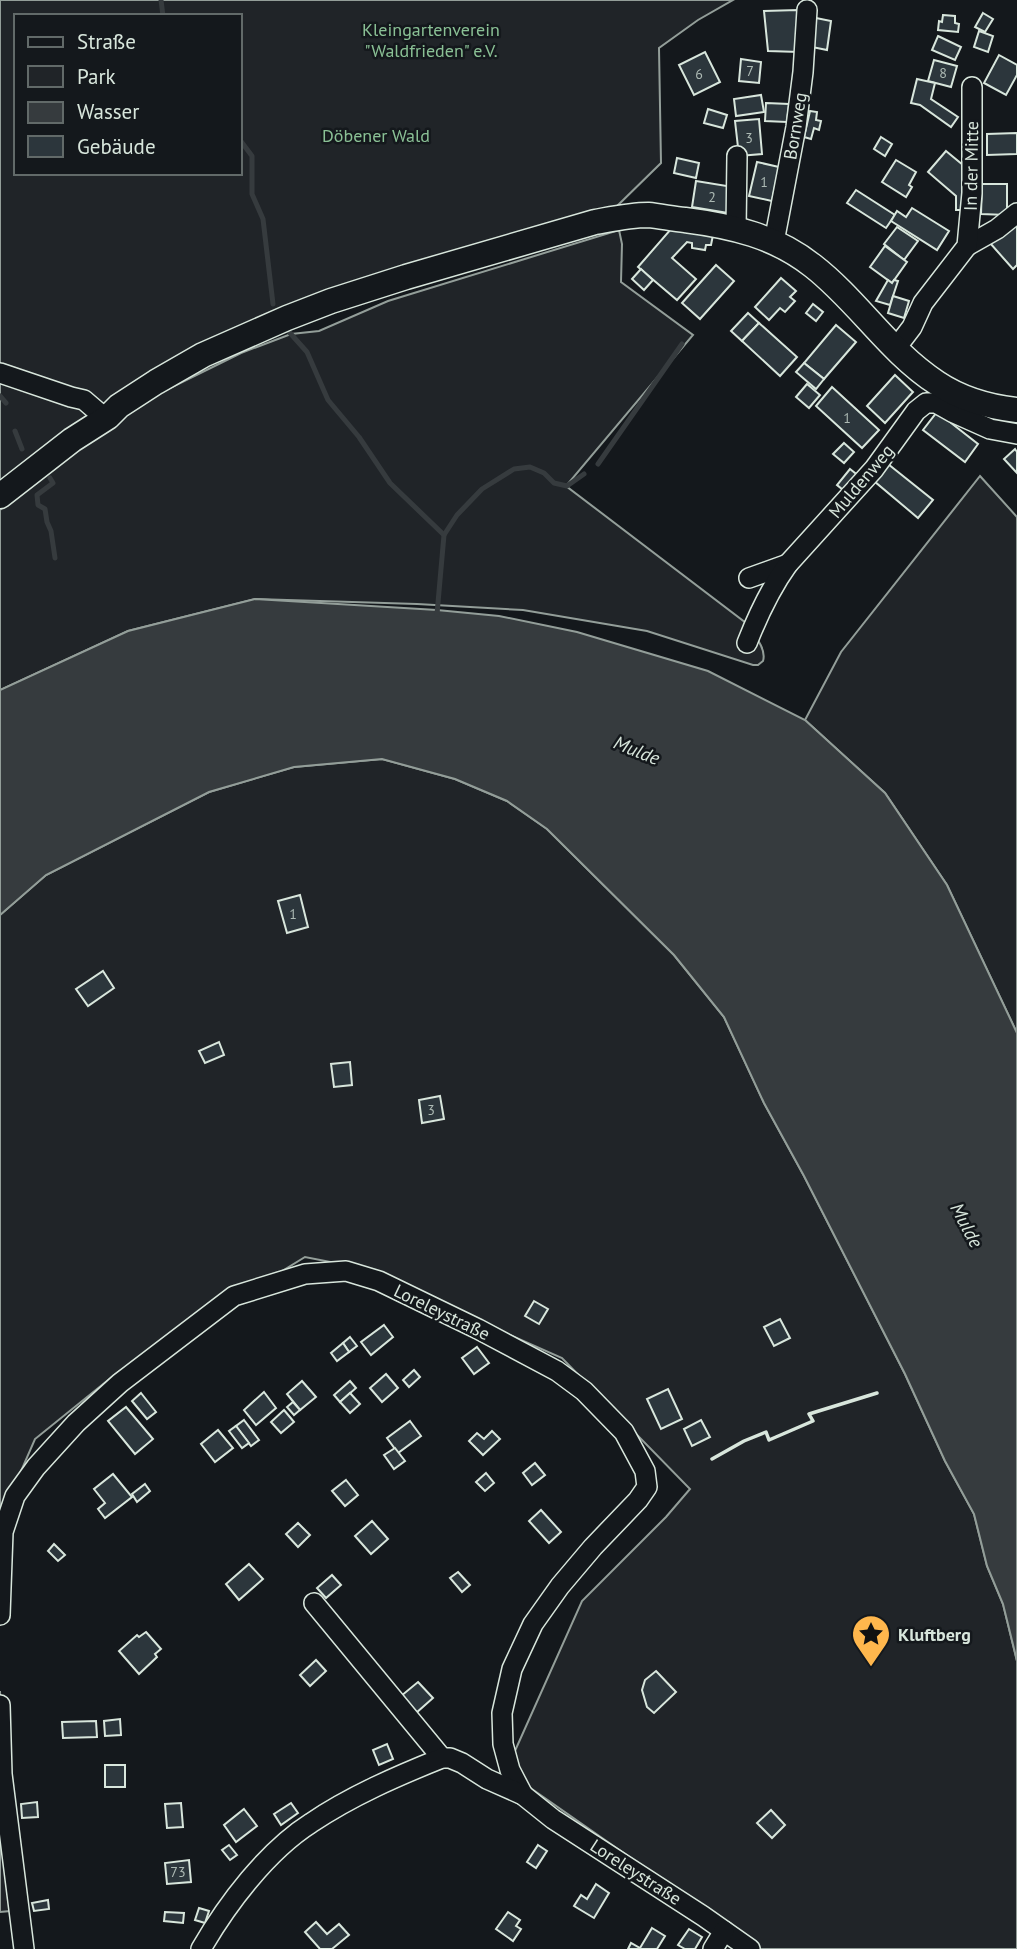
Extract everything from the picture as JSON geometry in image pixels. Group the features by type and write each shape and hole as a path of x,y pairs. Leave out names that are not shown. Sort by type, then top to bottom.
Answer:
{"main road":[{"path":"0,496 119,407 203,355 331,301 538,238 623,217 648,215 736,229 774,242 814,267 931,379 975,401 1017,410"}],"street":[{"name":"Bornweg","path":"774,242 796,127 807,10"},
{"name":"In der Mitte","path":"967,246 972,193 972,87"},
{"path":"736,229 737,156"},
{"name":"In der Mitte","path":"896,348 912,327 923,303 967,246 997,229 1017,213"},
{"path":"0,373 84,400 107,417"},
{"name":"Muldenweg","path":"747,643 763,604 788,564 874,468 916,411 926,403 936,403 990,429 1017,434"},
{"path":"749,578 788,564"},
{"name":"Loreleystraße","path":"0,1615 3,1532 15,1496 36,1467 76,1423 120,1383 234,1296 306,1274 346,1271 379,1281 478,1329 575,1384 624,1432 645,1471 647,1487 560,1586 533,1624 512,1668 502,1713 503,1744 510,1770 523,1795"},
{"name":"Loreleystraße","path":"314,1603 442,1758 462,1763 487,1779 523,1795 553,1819 750,1949"},
{"path":"0,1705 2,1774 24,1949"},
{"path":"201,1949 240,1891 272,1856 309,1824 353,1798 442,1758"},
{"path":"713,1949 724,1931"}],"green space":[{"name":"Döbener Wald","path":"0,0 733,0 698,20 659,48 661,163 615,208 328,292 0,486"},
{"path":"619,230 622,244 621,282 693,335 566,486 746,623 763,651 763,661 758,665 647,631 523,610 255,599 128,631 0,690 0,510 63,458 114,421 164,391 241,353 291,334 319,331 388,301"},
{"path":"980,476 1017,517 1017,1033 947,885 885,793 805,720 841,652"},
{"path":"382,759 455,779 507,801 547,829 674,955 724,1017 764,1103 804,1176 974,1514 987,1566 1003,1604 1017,1661 1017,1949 755,1949 744,1937 506,1771 582,1601 666,1517 690,1489 562,1358 356,1267 305,1257 118,1372 35,1439 0,1519 0,915 46,875 209,792 294,767"},
{"path":"0,1691 10,1911 0,1912"}],"water":[{"name":"Mulde","path":"255,599 499,616 577,632 708,671 805,720 885,793 947,885 1017,1033 1017,1661 1003,1604 987,1566 974,1514 804,1176 764,1103 724,1017 674,955 547,829 507,801 455,779 382,759 294,767 209,792 46,875 0,915 0,690 128,631"}],"building":[{"path":"798,10 799,52 768,51 764,11"},
{"path":"983,13 993,19 985,32 975,27"},
{"path":"943,15 955,16 955,23 959,24 958,32 938,30"},
{"path":"816,18 831,21 827,50 812,47"},
{"path":"979,31 993,36 988,52 974,47"},
{"path":"938,36 961,47 955,60 932,50"},
{"path":"705,52 720,82 694,95 679,65"},
{"path":"999,55 1017,65 1017,75 1006,95 984,83"},
{"path":"741,59 761,62 759,83 739,81"},
{"path":"934,60 957,66 951,87 928,81"},
{"path":"917,79 935,83 931,99 958,117 951,127 920,105 911,103"},
{"path":"761,95 764,112 736,116 734,99"},
{"path":"766,103 789,104 787,122 765,121"},
{"path":"708,109 727,115 723,128 704,123"},
{"path":"810,111 817,112 816,120 821,121 819,130 814,128 811,139 804,137"},
{"path":"759,119 762,154 739,156 735,121"},
{"path":"1017,133 1017,154 987,155 987,134"},
{"path":"881,137 892,144 885,156 874,149"},
{"path":"946,151 969,170 968,210 956,210 956,196 928,172"},
{"path":"677,158 699,163 696,178 674,173"},
{"path":"896,160 916,172 906,197 882,182"},
{"path":"757,162 779,167 772,201 749,196"},
{"path":"696,181 733,187 728,213 692,207"},
{"path":"982,184 1007,184 1007,215 981,214"},
{"path":"856,190 895,215 886,228 847,203"},
{"path":"912,208 949,231 937,250 891,221 897,211 906,217"},
{"path":"1017,218 1017,265 1013,269 990,243"},
{"path":"897,227 918,241 904,260 884,244"},
{"path":"671,229 713,235 711,245 706,245 705,250 692,248 692,243 687,242 672,258 696,279 677,300 638,267"},
{"path":"885,246 907,262 892,283 870,267"},
{"path":"716,265 734,281 700,319 682,303"},
{"path":"641,269 653,280 644,290 632,279"},
{"path":"781,278 796,291 790,297 795,301 785,312 780,308 769,320 755,307"},
{"path":"888,280 892,283 894,280 898,281 890,305 876,301"},
{"path":"893,296 909,301 904,318 888,313"},
{"path":"813,304 823,312 816,321 806,313"},
{"path":"748,313 759,323 742,341 731,331"},
{"path":"759,323 797,357 780,376 742,341"},
{"path":"836,325 856,342 824,379 804,363"},
{"path":"804,363 824,379 816,389 796,372"},
{"path":"895,375 913,392 885,423 867,406"},
{"path":"807,384 820,395 809,408 796,397"},
{"path":"832,387 879,430 862,448 816,406"},
{"path":"937,412 978,444 965,462 923,430"},
{"path":"844,443 854,452 844,463 833,454"},
{"path":"1015,449 1017,452 1017,473 1004,459"},
{"path":"888,464 933,500 918,518 874,481"},
{"path":"850,469 860,477 847,493 837,485"},
{"path":"300,895 308,927 287,933 278,901"},
{"path":"103,971 114,988 88,1006 76,989"},
{"path":"219,1042 224,1055 205,1063 199,1051"},
{"path":"350,1062 352,1085 334,1087 331,1064"},
{"path":"440,1096 444,1119 422,1123 419,1100"},
{"path":"534,1301 548,1309 539,1324 525,1316"},
{"path":"780,1319 790,1338 774,1346 764,1327"},
{"path":"384,1325 393,1337 371,1355 361,1342"},
{"path":"350,1337 357,1346 349,1352 343,1343"},
{"path":"343,1343 349,1352 337,1361 331,1353"},
{"path":"477,1347 489,1363 474,1374 462,1358"},
{"path":"414,1370 420,1377 409,1387 403,1380"},
{"path":"386,1374 398,1388 382,1402 370,1388"},
{"path":"302,1381 316,1397 300,1410 287,1394"},
{"path":"350,1381 356,1388 340,1402 334,1395"},
{"path":"668,1389 682,1419 661,1429 647,1399"},
{"path":"264,1392 276,1408 256,1425 244,1410"},
{"path":"141,1393 156,1412 147,1419 132,1401"},
{"path":"350,1393 360,1404 350,1413 340,1402"},
{"path":"293,1402 300,1410 294,1415 287,1407"},
{"path":"126,1407 153,1439 135,1454 108,1421"},
{"path":"284,1410 294,1422 281,1433 271,1422"},
{"path":"244,1420 259,1440 251,1446 236,1426"},
{"path":"701,1420 710,1437 692,1446 684,1429"},
{"path":"410,1421 421,1436 398,1453 387,1438"},
{"path":"236,1426 249,1443 242,1448 229,1431"},
{"path":"218,1430 233,1448 215,1462 201,1444"},
{"path":"492,1431 500,1439 483,1455 469,1441 477,1433 484,1439"},
{"path":"395,1448 405,1461 394,1469 384,1455"},
{"path":"535,1463 545,1475 532,1485 523,1473"},
{"path":"486,1473 494,1483 485,1491 476,1482"},
{"path":"113,1474 132,1497 105,1518 98,1509 105,1503 94,1489"},
{"path":"346,1480 358,1495 345,1506 332,1491"},
{"path":"145,1484 150,1491 137,1502 132,1494"},
{"path":"541,1510 561,1532 549,1543 529,1521"},
{"path":"372,1521 388,1539 371,1554 355,1536"},
{"path":"298,1523 310,1535 298,1547 286,1534"},
{"path":"54,1544 65,1555 58,1561 48,1551"},
{"path":"249,1564 263,1579 239,1600 226,1584"},
{"path":"458,1572 470,1585 462,1592 450,1578"},
{"path":"332,1575 341,1585 326,1598 317,1588"},
{"path":"146,1632 161,1649 155,1654 157,1657 139,1674 119,1651 137,1635 139,1637"},
{"path":"316,1660 326,1671 310,1686 300,1675"},
{"path":"656,1671 676,1692 654,1713 647,1707 642,1690 645,1680"},
{"path":"418,1682 433,1698 416,1713 401,1696"},
{"path":"120,1719 121,1735 105,1736 104,1721"},
{"path":"96,1721 97,1737 63,1738 62,1722"},
{"path":"387,1744 393,1759 379,1765 373,1750"},
{"path":"105,1765 125,1765 125,1787 105,1787"},
{"path":"37,1802 38,1817 22,1818 21,1804"},
{"path":"181,1803 183,1827 167,1828 165,1804"},
{"path":"291,1803 298,1813 281,1825 274,1814"},
{"path":"244,1809 257,1826 236,1842 224,1825"},
{"path":"771,1810 785,1825 772,1838 757,1823"},
{"path":"229,1845 237,1855 230,1860 222,1850"},
{"path":"538,1845 547,1851 536,1868 527,1862"},
{"path":"189,1860 191,1882 167,1884 165,1863"},
{"path":"596,1884 609,1893 594,1918 574,1906 581,1895 587,1899"},
{"path":"48,1900 49,1909 34,1911 32,1903"},
{"path":"199,1908 209,1911 205,1923 195,1920"},
{"path":"165,1912 184,1913 183,1923 164,1921"},
{"path":"508,1912 520,1920 516,1926 521,1929 513,1941 496,1929"},
{"path":"316,1922 327,1934 339,1924 349,1935 332,1949 320,1949 305,1932"},
{"path":"652,1928 665,1936 657,1949 628,1949 631,1943 640,1948"},
{"path":"689,1929 702,1937 695,1949 685,1949 678,1945"}],"waterway":[{"path":"161,0 163,14"},
{"path":"242,143 252,156 252,194 263,219 273,304"},
{"path":"290,333 307,352 328,400 359,437 390,483 444,535 437,614"},
{"path":"598,464 682,344"},
{"path":"0,396 6,403"},
{"path":"15,431 22,449"},
{"path":"444,535 457,515 482,489 514,469 530,467 544,473 554,483 567,486 584,474"},
{"path":"50,478 53,483 37,495 38,505 45,509 55,558"}],"wall":[{"path":"712,1459 766,1432 769,1440 813,1421 809,1414 877,1393"}],"place":[{"name":"Kluftberg","path":"871,1668"}],"park label":[{"name":"Kleingartenverein \"Waldfrieden\" e.V.","path":"431,39"}]}
